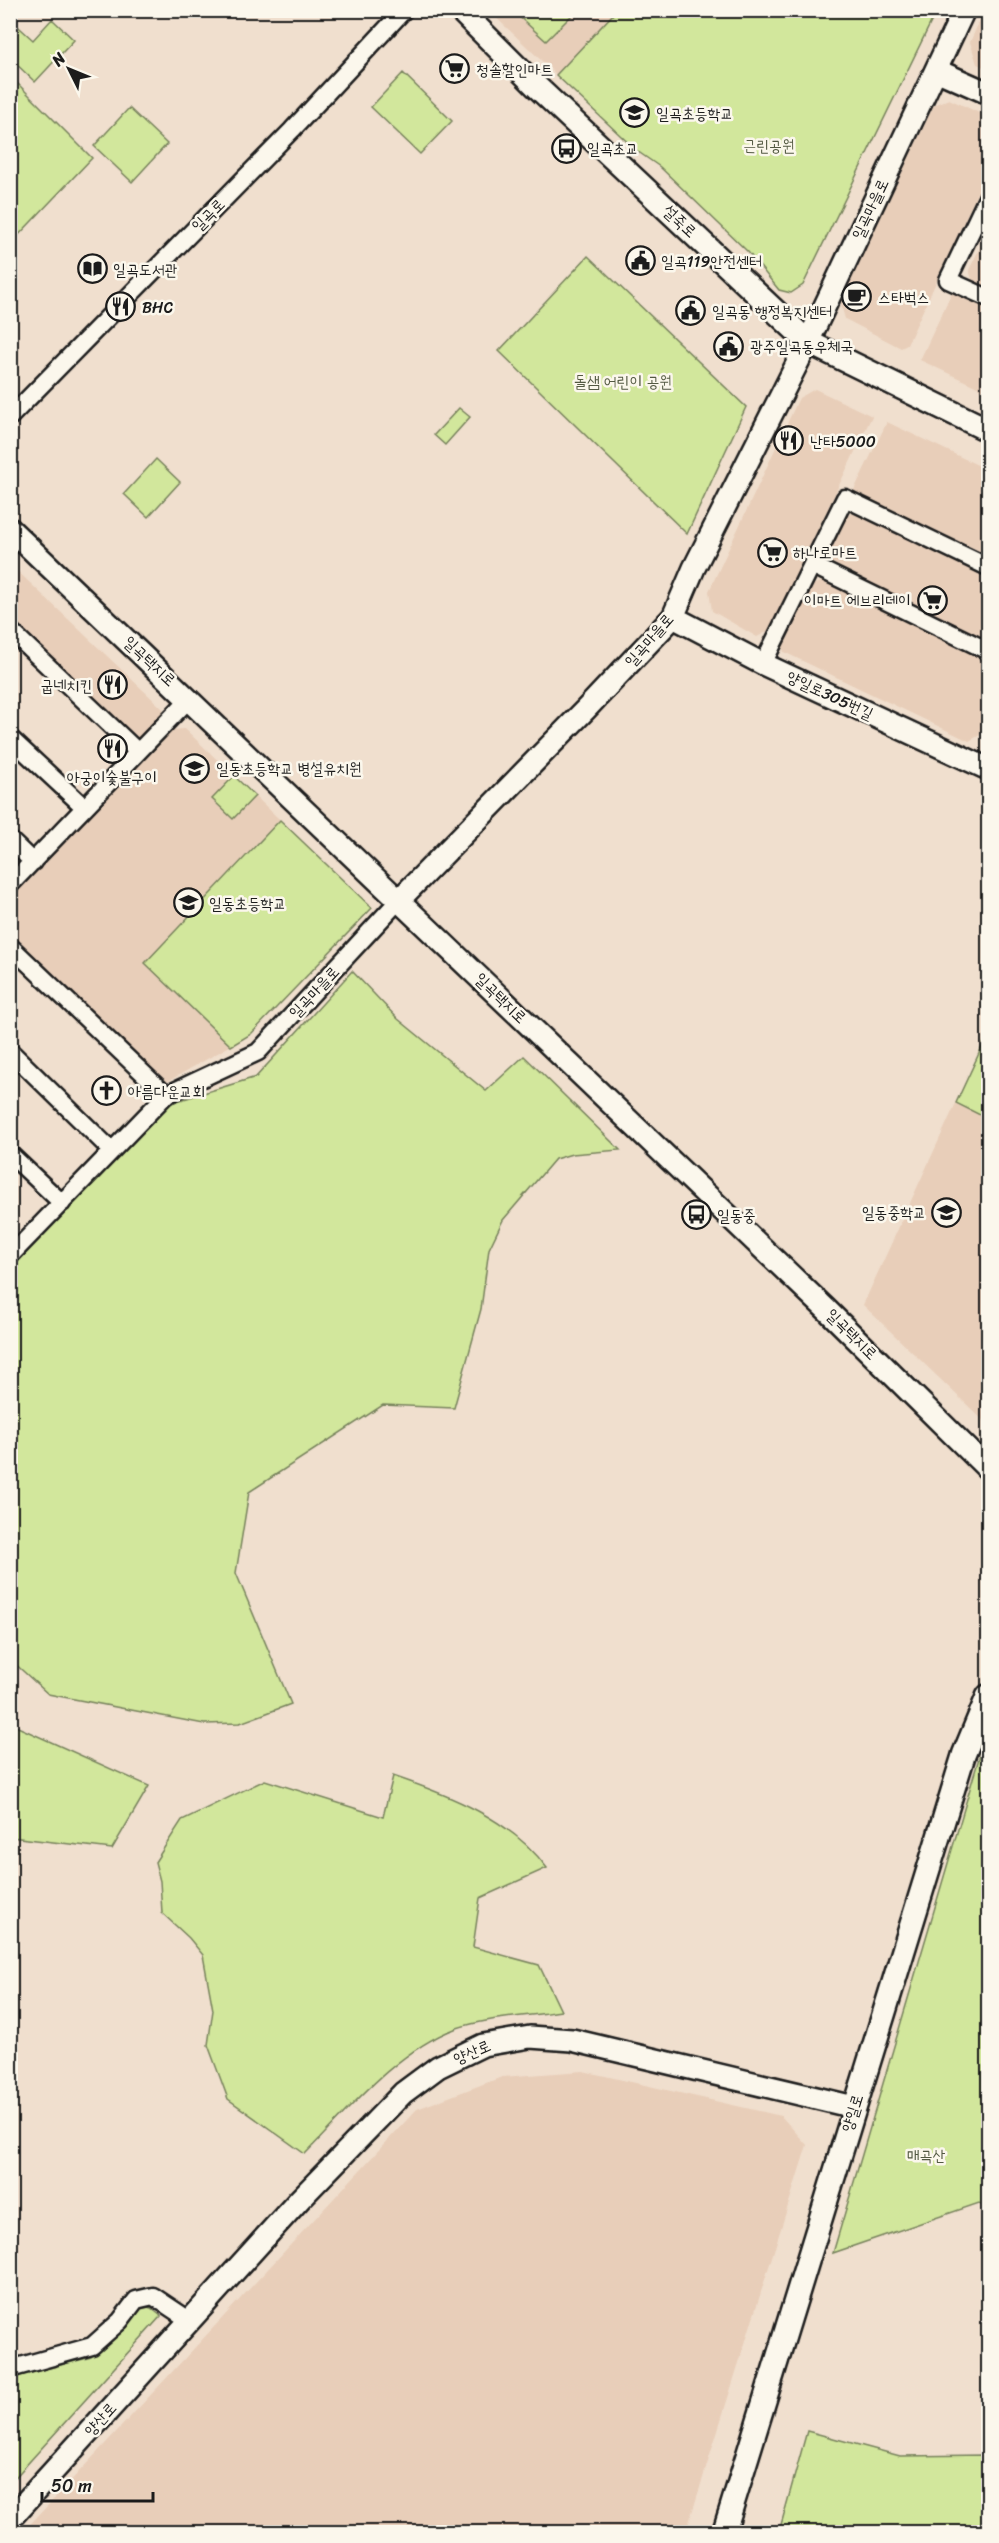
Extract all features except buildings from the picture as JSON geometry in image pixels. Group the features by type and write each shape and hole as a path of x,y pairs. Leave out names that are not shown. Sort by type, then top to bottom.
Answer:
{"main road":[{"name":"설죽로","path":"460,10 536,86 808,342 988,430"},
{"name":"양일로","path":"724,2532 964,1754 988,1696"}],"street":[{"name":"일곡로","path":"10,417 284,138 404,10"},
{"name":"일곡마을로","path":"10,1256 166,1095 258,1052 399,900 586,710 673,617 694,568 808,342 964,10"},
{"path":"936,70 988,93"},
{"path":"986,206 948,280 988,298"},
{"path":"763,664 844,498 988,567"},
{"name":"일곡택지로","path":"10,529 190,698 309,816 826,1309 988,1469"},
{"path":"812,565 988,651"},
{"name":"양일로305번길","path":"673,617 763,664 988,767"},
{"path":"10,630 137,751"},
{"path":"10,885 190,698"},
{"path":"10,738 84,807"},
{"path":"10,840 33,862"},
{"path":"10,946 166,1095"},
{"path":"10,1051 112,1151"},
{"path":"10,1154 62,1203"},
{"name":"양산로","path":"10,2518 300,2199 403,2093 438,2067 483,2045 530,2037 572,2040 854,2107"},
{"path":"10,2369 92,2346 120,2321 136,2300 153,2296 189,2320"}],"shaded area":[{"name":"일곡초등학교","path":"489,11 770,11 637,151"},
{"path":"984,11 988,11 988,69 977,64 970,42"},
{"path":"949,99 988,117 988,170 907,345 901,348 845,319 840,301 934,105"},
{"path":"988,231 988,289 973,282 969,270"},
{"path":"953,290 988,307 988,392 920,360"},
{"path":"815,389 872,416 770,630 757,637 712,611 709,591 799,398"},
{"path":"887,422 988,470 988,555 853,492"},
{"path":"855,513 988,576 988,641 832,566 828,554 845,516"},
{"path":"10,564 163,709 162,719 145,736 134,738 11,620"},
{"path":"823,581 988,659 988,717 980,735 969,741 784,652 780,643 805,588"},
{"name":"일동초등학교","path":"185,729 372,908 251,1034 165,1083 11,936 10,897 169,730"},
{"name":"일동중학교","path":"956,1103 988,1119 988,1425 863,1305"},
{"path":"583,2071 781,2116 807,2145 686,2532 23,2532 417,2109 502,2077"}],"green space":[{"name":"근린공원","path":"920,10 933,18 803,285 791,293 779,290 748,252 660,167 637,151 556,75 616,11"},
{"path":"513,11 576,11 546,41"},
{"path":"10,19 33,40 52,19 74,40 35,82 11,59"},
{"path":"403,73 452,121 420,154 371,107"},
{"path":"10,76 92,158 11,243 10,243"},
{"path":"129,108 167,144 132,182 94,146"},
{"name":"돌샘 어린이 공원","path":"588,256 746,407 687,534 499,351"},
{"path":"459,408 470,417 445,445 434,435"},
{"path":"156,459 180,482 148,517 124,494"},
{"path":"234,776 255,796 233,819 212,799"},
{"path":"280,820 372,908 251,1034 231,1046 145,963"},
{"path":"352,971 398,1019 486,1091 524,1056 620,1150 572,1154 555,1159 503,1220 489,1249 481,1309 454,1408 383,1405 249,1492 236,1573 291,1704 240,1723 204,1724 48,1694 11,1660 10,1270 164,1105 256,1077"},
{"path":"988,1034 988,1119 956,1103"},
{"path":"11,1724 149,1786 112,1849 11,1837"},
{"name":"매곡산","path":"988,1737 988,2211 979,2203 833,2253 979,1758"},
{"path":"393,1776 457,1801 497,1822 516,1836 547,1868 480,1898 473,1947 539,1965 561,2011 482,2022 457,2028 435,2038 394,2066 356,2101 305,2154 228,2099 208,2045 213,2010 203,1955 189,1938 162,1913 160,1881 155,1862 182,1820 265,1780 383,1817"},
{"path":"141,2305 151,2308 161,2316 11,2482 11,2378 91,2357 121,2331"},
{"path":"807,2431 900,2456 988,2455 988,2532 779,2532"}],"place":[{"name":"청솔할인마트","path":"455,69"},
{"name":"일곡초등학교","path":"635,113"},
{"name":"일곡초교","path":"566,148"},
{"name":"일곡119안전센터","path":"640,261"},
{"name":"일곡도서관","path":"92,269"},
{"name":"스타벅스","path":"857,297"},
{"name":"BHC","path":"121,307"},
{"name":"일곡동 행정복지센터","path":"691,311"},
{"name":"광주일곡동우체국","path":"729,346"},
{"name":"난타5000","path":"789,441"},
{"name":"하나로마트","path":"772,552"},
{"name":"이마트 에브리데이","path":"932,600"},
{"name":"굽네치킨","path":"113,685"},
{"name":"아궁이숯불구이","path":"112,749"},
{"name":"일동초등학교 병설유치원","path":"195,768"},
{"name":"일동초등학교","path":"188,903"},
{"name":"아름다운교회","path":"107,1091"},
{"name":"일동중학교","path":"947,1212"},
{"name":"일동중","path":"696,1215"}]}
